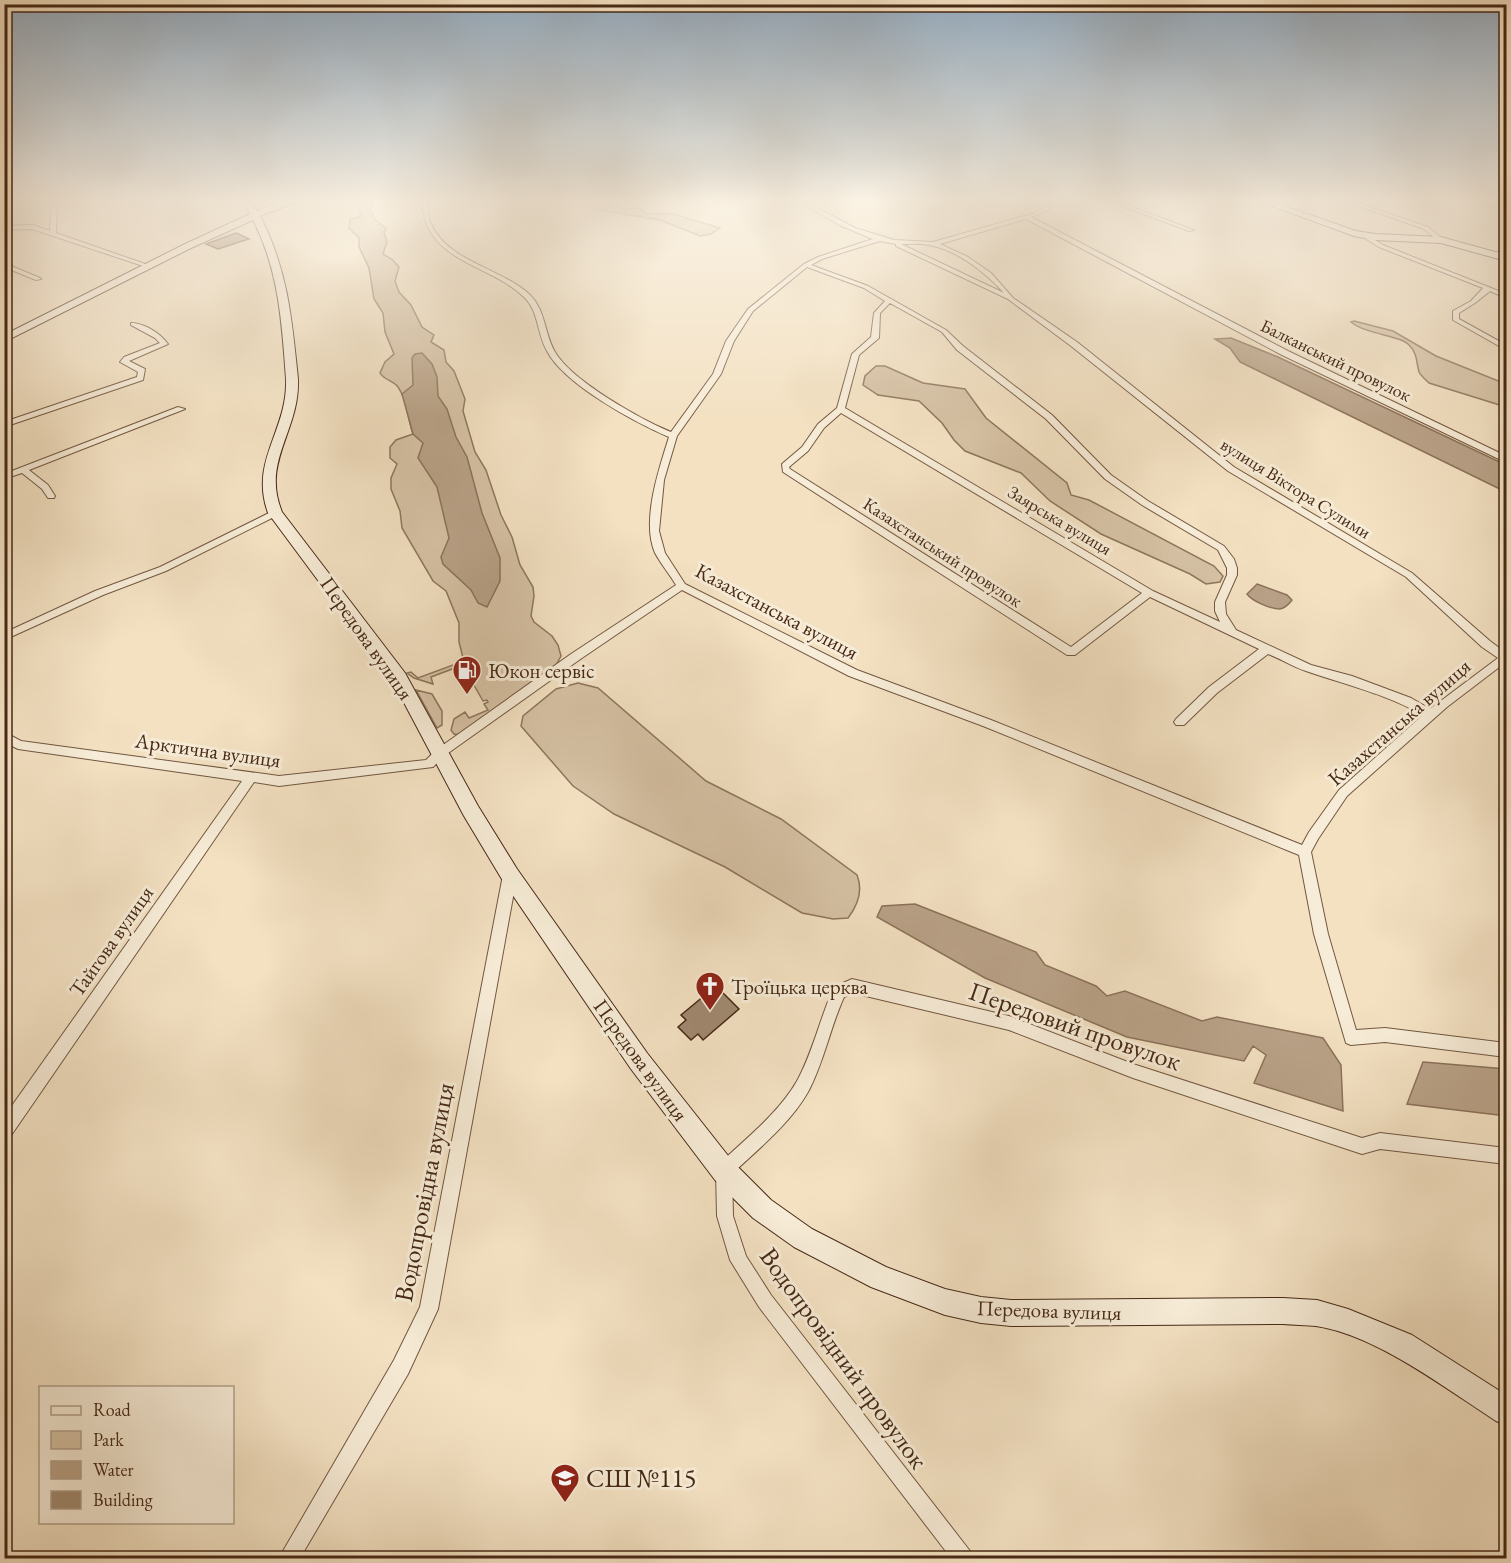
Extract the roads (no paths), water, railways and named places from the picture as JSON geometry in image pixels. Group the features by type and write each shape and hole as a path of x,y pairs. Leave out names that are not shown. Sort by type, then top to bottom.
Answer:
{"street":[{"path":"21,272 38,279"},
{"path":"4,339 136,272"},
{"name":"Передова вулиця","path":"279,272 291,368 291,404 273,451 268,472 267,489 275,513 399,677 510,874 639,1061 724,1172 762,1209 803,1238 880,1278 945,1302 981,1310 1011,1313 1283,1311 1317,1313 1348,1322 1402,1345 1506,1412"},
{"path":"491,272 507,280 528,297 541,316 541,327 547,345 555,358 577,379 657,430 673,436"},
{"name":"Казахстанська вулиця","path":"798,272 760,301 742,319 730,341 717,374 673,436 660,480 654,531 660,553 682,586 853,673 987,723 1305,852 1342,793 1432,715 1505,658"},
{"path":"823,272 866,287 949,336 960,348 1049,417 1108,477 1126,492 1221,548 1230,558 1233,570 1221,601 1220,610 1224,622 1232,633"},
{"name":"вулиця Віктора Сулими","path":"953,272 1011,299 1074,344 1231,469 1409,575 1486,644 1505,658"},
{"name":"вулиця Віктора Сулими","path":"984,272 1006,290 1011,299"},
{"name":"Балканський провулок","path":"1129,272 1285,353 1506,459"},
{"path":"1447,272 1506,296"},
{"path":"1486,287 1487,290 1483,295 1455,312 1456,320 1506,348"},
{"path":"841,409 856,354 875,338 877,313 889,301"},
{"path":"4,425 140,378 142,371 124,362 164,344 158,336 133,324"},
{"path":"4,477 181,409"},
{"name":"Заярська вулиця","path":"841,409 1149,592 1308,668 1348,679 1407,701 1432,715"},
{"name":"Казахстанський провулок","path":"841,409 821,426 805,449 785,466 786,470 1071,652 1149,592"},
{"path":"23,470 51,496"},
{"path":"4,638 99,593 163,569 275,513"},
{"name":"Арктична вулиця","path":"4,736 18,745 279,781 429,764 440,753 565,664 682,586"},
{"path":"1180,722 1213,690 1267,649"},
{"name":"Тайгова вулиця","path":"4,1131 252,776"},
{"path":"1305,852 1321,933 1351,1038 1385,1035 1506,1050"},
{"name":"Водопровідна вулиця","path":"289,1558 401,1367 429,1309 510,874"},
{"name":"Передовий провулок","path":"724,1172 802,1088 818,1053 836,998 839,992 852,986 1009,1023 1133,1071 1362,1146 1380,1141 1506,1156"},
{"name":"Водопровідний провулок","path":"724,1172 724,1216 739,1260 765,1301 963,1558"}],"water":[{"path":"1231,338 1278,357 1506,465 1506,492 1240,362 1230,348 1215,339"},
{"path":"422,353 432,364 437,377 438,396 447,409 456,437 467,457 482,513 500,558 500,581 487,607 478,603 471,590 443,564 441,557 449,538 437,487 418,458 423,443 413,434 402,394 413,385 412,358 415,354"},
{"path":"1257,584 1287,595 1292,600 1280,609 1262,604 1247,594"},
{"path":"915,904 1036,952 1045,965 1096,986 1107,996 1125,991 1202,1021 1217,1017 1323,1038 1341,1065 1343,1111 1254,1083 1266,1055 1253,1046 1244,1061 1127,1037 985,978 877,917 882,906"},
{"path":"1423,1062 1506,1069 1506,1116 1407,1104"}],"place":[{"name":"Юкон сервіс","path":"467,696"},
{"name":"Троїцька церква","path":"710,1012"},
{"name":"СШ №115","path":"565,1504"}]}
